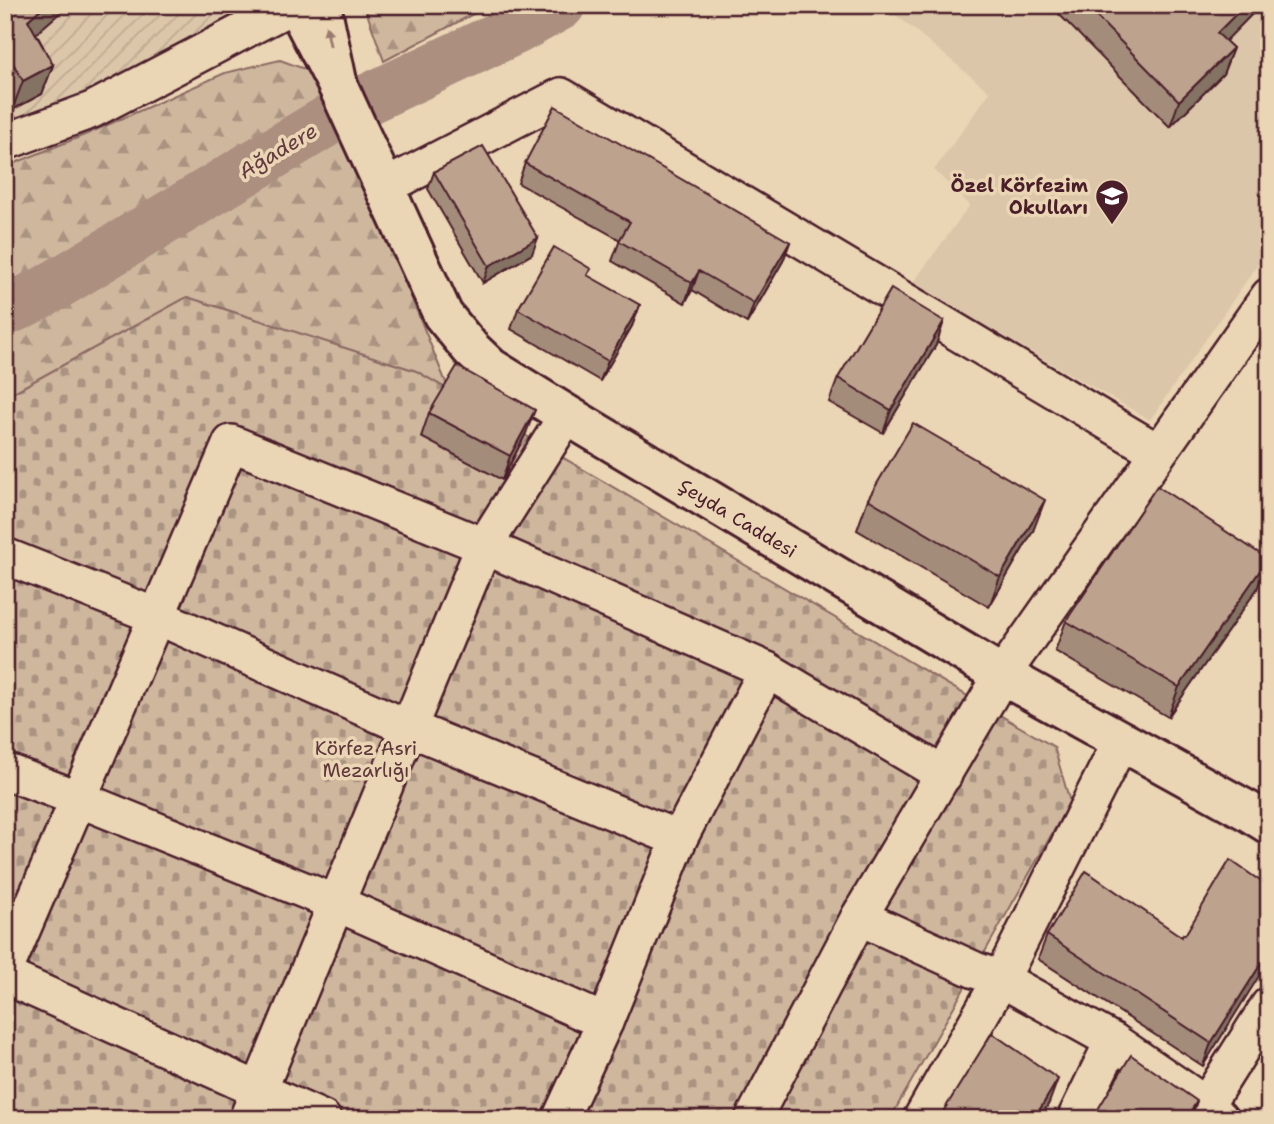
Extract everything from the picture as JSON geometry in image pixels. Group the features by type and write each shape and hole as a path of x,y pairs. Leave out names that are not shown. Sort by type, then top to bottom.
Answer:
{"main road":[{"name":"Şeyda Caddesi","path":"295,5 361,134 443,315 491,368 1002,675 1269,824"},
{"name":"Şeyda Caddesi","path":"321,5 338,86"}],"street":[{"path":"5,142 92,110 295,5"},
{"path":"385,187 561,96 1158,452"},
{"path":"752,1119 859,917 1002,675 1269,296"},
{"path":"253,1104 484,546 567,415"},
{"path":"5,970 231,443 484,546 768,670 944,775"},
{"path":"5,555 156,616 409,728 680,839"},
{"path":"560,1119 605,1022 680,839 768,670"},
{"path":"921,1119 1001,979 1121,741"},
{"path":"5,771 336,903 605,1022"},
{"path":"859,917 975,970 1001,979 1113,1041 1213,1112 1269,1005"},
{"path":"5,976 253,1104 323,1119"},
{"path":"1075,1119 1113,1041"}],"shaded area":[{"path":"5,5 260,5 124,79 5,128"},
{"name":"Özel Körfezim Okulları","path":"884,5 1269,5 1269,248 1150,420 912,284 970,205 934,170 990,92"}],"green space":[{"path":"364,5 490,5 384,61"},
{"path":"280,60 321,75 449,390 416,371 187,297 5,397 5,167 225,73"},
{"name":"Körfez Asri Mezarlığı","path":"187,297 416,371 1054,747 1070,802 890,1119 5,1119 5,397"}],"building":[{"path":"5,5 45,5 28,20 53,65 23,81 5,49"},
{"path":"1085,5 1245,5 1217,33 1233,48 1179,101"},
{"path":"555,106 790,242 754,303 699,271 692,283 619,241 630,222 525,163"},
{"path":"483,146 538,238 489,266 434,172"},
{"path":"554,247 591,269 587,275 640,305 608,361 518,309"},
{"path":"891,289 944,321 891,410 838,378"},
{"path":"457,366 535,410 510,456 429,413"},
{"path":"913,423 1045,500 1000,577 868,499"},
{"path":"1157,486 1268,559 1179,687 1066,621"},
{"path":"1230,860 1269,887 1269,951 1211,1043 1047,935 1086,871 1182,937"},
{"path":"992,1033 1058,1079 1034,1119 941,1119 944,1110"},
{"path":"1131,1055 1197,1101 1186,1119 1092,1119"}],"waterway":[{"name":"Ağadere","path":"5,311 44,292 349,108 514,30 560,5"}],"place":[{"name":"Özel Körfezim Okulları","path":"1112,226"}]}
